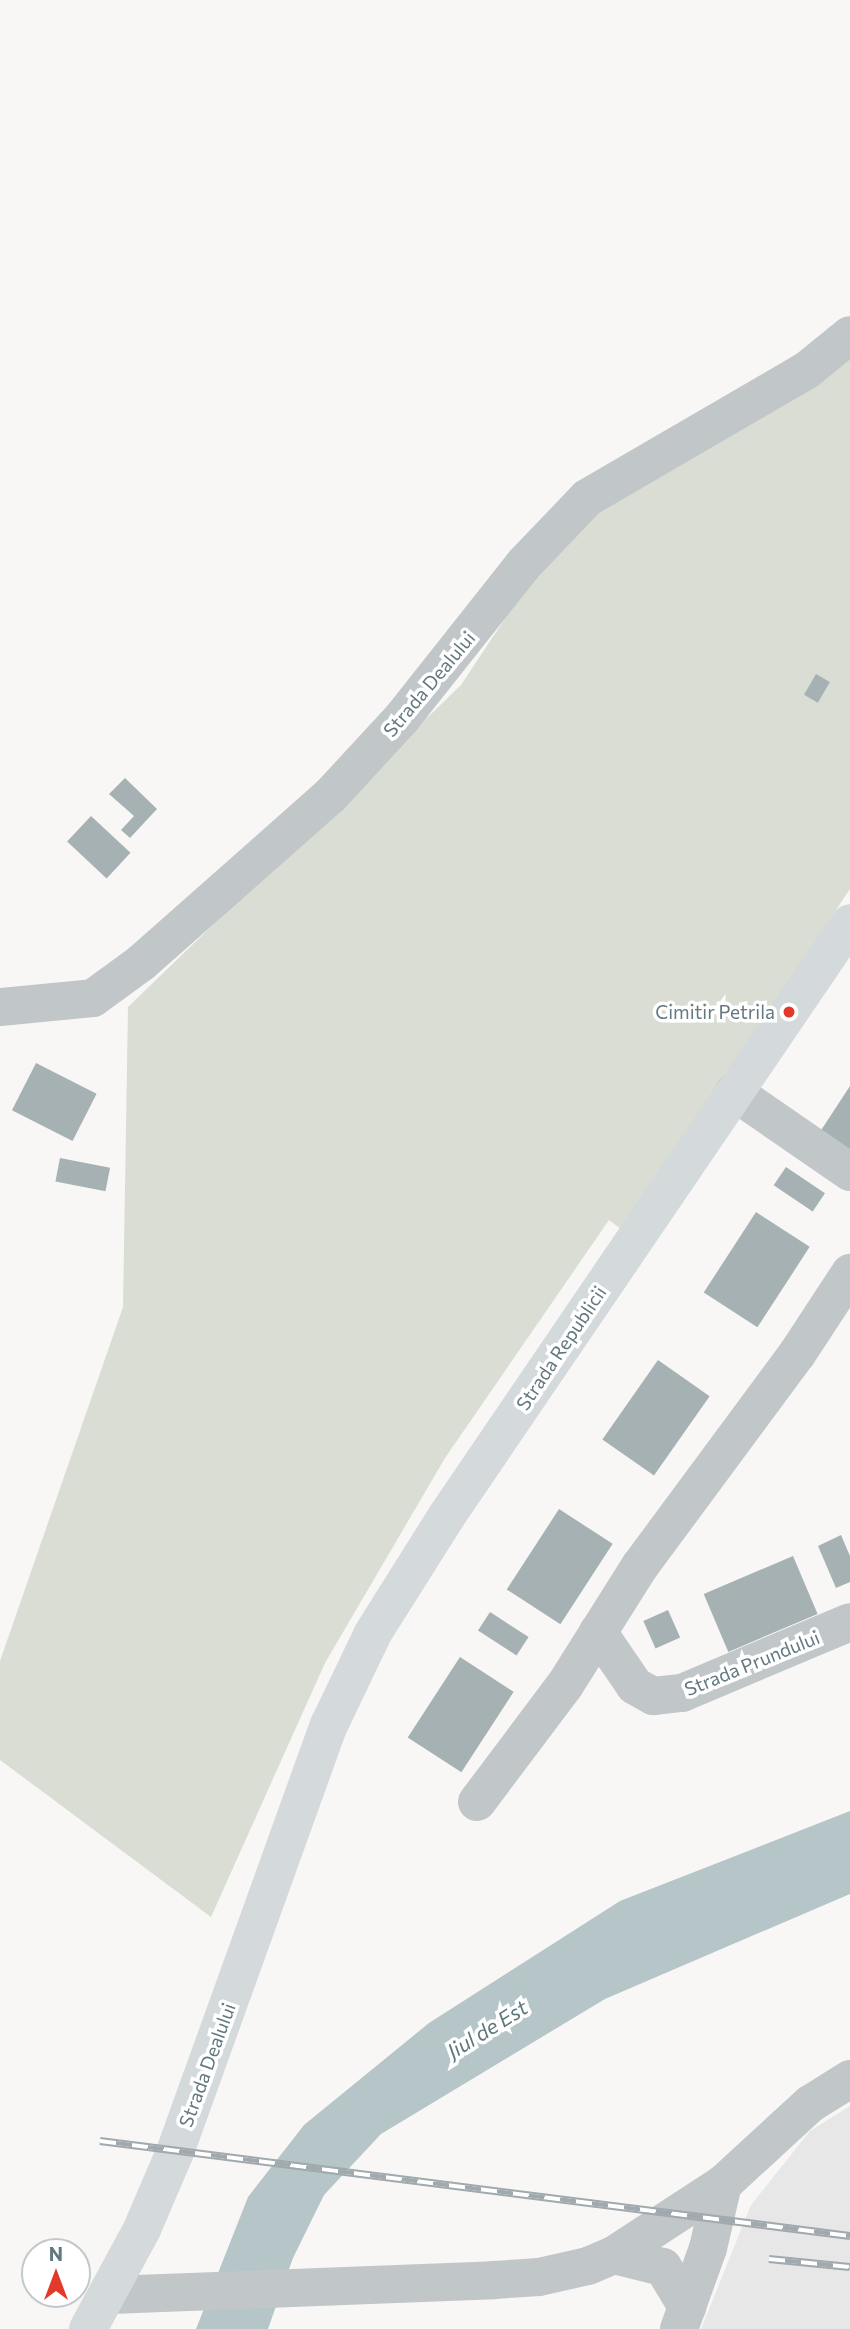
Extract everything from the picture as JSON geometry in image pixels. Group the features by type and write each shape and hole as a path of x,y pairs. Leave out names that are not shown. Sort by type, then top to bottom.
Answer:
{"main road":[{"name":"Strada Republicii","path":"303,1791 347,1682 379,1623 850,923"},
{"name":"Strada Dealului","path":"88,2329 110,2295 183,2131 303,1791"}],"street":[{"name":"Strada Dealului","path":"0,1007 93,998 141,963 330,796 410,708 524,564 587,498 807,370 850,335"},
{"path":"734,1092 850,1172"},
{"path":"477,1802 565,1685 640,1566 797,1354 850,1273"},
{"name":"Strada Prundului","path":"598,1632 635,1686 653,1696 682,1693 850,1622"},
{"path":"110,2295 539,2277 614,2255 723,2184 810,2104 850,2079"},
{"path":"683,2318 713,2230 723,2184"},
{"path":"614,2255 663,2267 674,2279 683,2318"}],"shaded area":[{"path":"850,358 850,889 622,1230 609,1220 445,1458 325,1663 211,1917 0,1760 0,1661 123,1307 128,1007 461,685 561,534"},
{"path":"850,2106 850,2329 701,2329 751,2205 810,2131"}],"water":[{"name":"Jiul de Est","path":"850,1811 850,1894 605,1999 381,2134 324,2195 293,2258 268,2329 196,2329 248,2197 304,2125 429,2023 620,1901"}],"building":[{"path":"816,674 830,682 818,703 804,695"},
{"path":"125,778 157,809 130,838 121,830 134,816 109,794"},
{"path":"91,816 130,853 107,878 67,842"},
{"path":"36,1063 97,1094 73,1141 12,1110"},
{"path":"850,1086 850,1165 814,1141"},
{"path":"60,1158 110,1168 105,1191 55,1182"},
{"path":"786,1167 825,1193 813,1212 774,1185"},
{"path":"756,1212 810,1247 757,1327 704,1293"},
{"path":"658,1360 710,1396 654,1476 602,1439"},
{"path":"559,1509 613,1544 560,1624 507,1590"},
{"path":"841,1535 850,1556 850,1582 836,1588 818,1546"},
{"path":"793,1556 818,1614 728,1652 704,1594"},
{"path":"668,1610 680,1637 656,1648 643,1621"},
{"path":"490,1612 529,1637 517,1656 478,1630"},
{"path":"460,1657 514,1692 461,1772 408,1738"}],"railway":[{"path":"100,2141 850,2236"},
{"path":"769,2259 850,2267"}],"place":[{"name":"Cimitir Petrila","path":"789,1012"}]}
